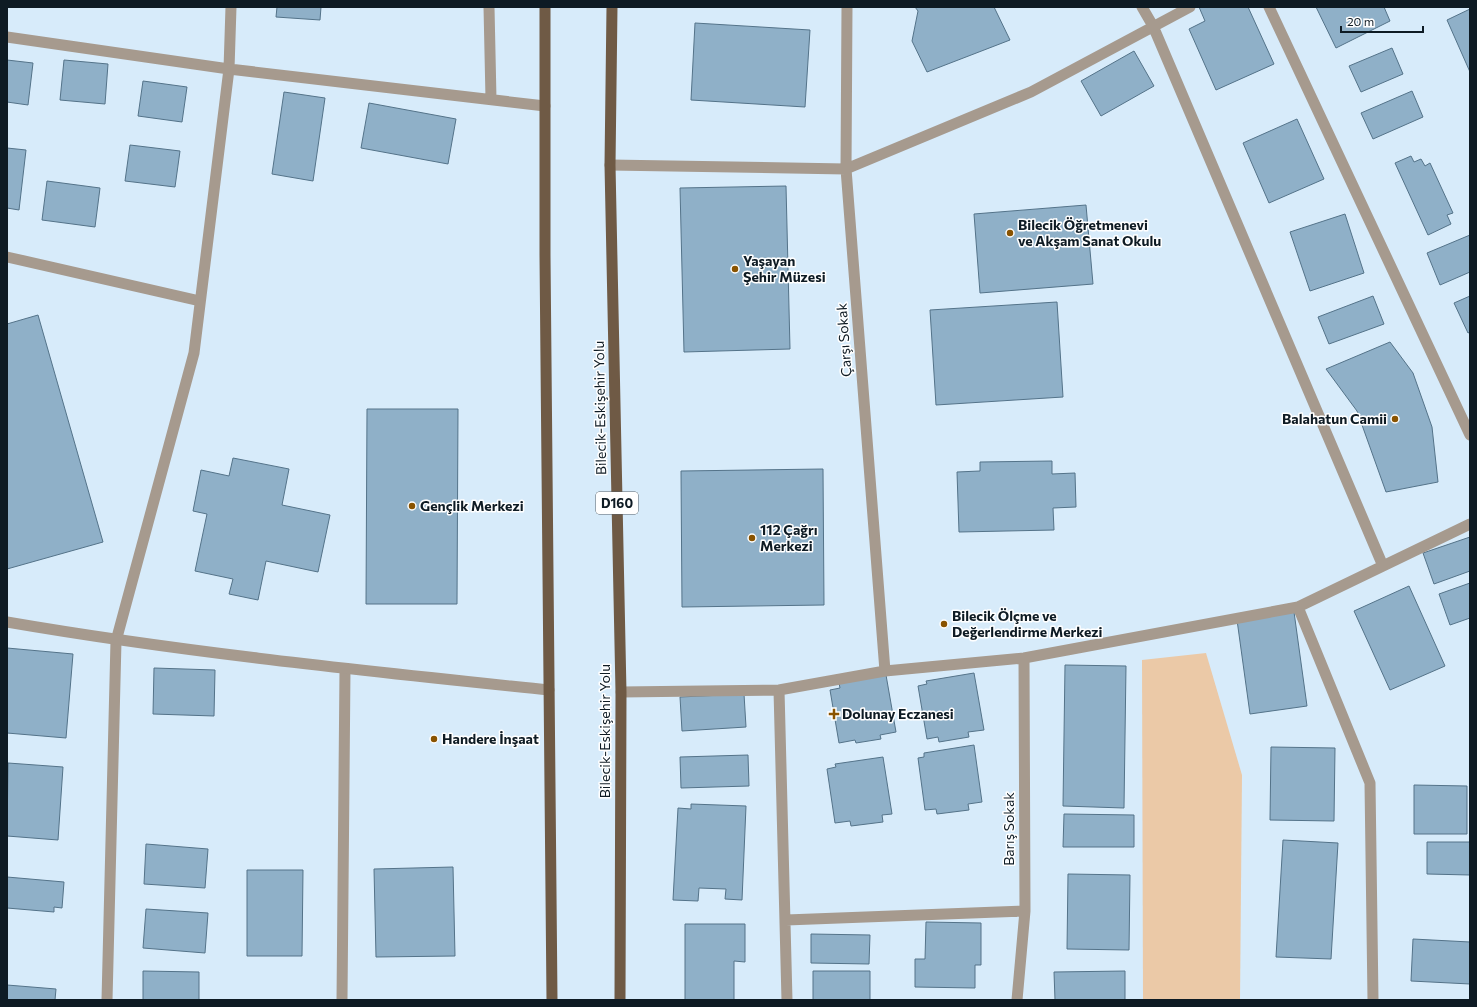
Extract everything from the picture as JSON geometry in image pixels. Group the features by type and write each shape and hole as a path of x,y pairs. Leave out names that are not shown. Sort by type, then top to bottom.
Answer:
{"main road":[{"path":"545,7 552,1000"},
{"name":"Bilecik-Eskişehir Yolu","path":"612,7 610,165 621,692 620,1000"}],"street":[{"path":"107,1000 116,641 194,353 229,69 231,7"},
{"path":"489,7 491,99"},
{"name":"Çarşı Sokak","path":"847,7 846,169 885,671"},
{"path":"1142,7 1153,26 1383,566"},
{"path":"610,165 846,169 1030,92 1190,7"},
{"path":"1269,7 1470,435"},
{"path":"7,37 229,69 545,106"},
{"path":"7,257 200,301"},
{"path":"621,692 779,690 885,671 1024,658 1298,607 1470,524"},
{"path":"1298,607 1370,783 1373,1000"},
{"path":"7,622 116,641 345,669 549,690"},
{"name":"Barış Sokak","path":"1017,1000 1025,911 1024,658"},
{"path":"342,1000 345,669"},
{"path":"779,690 787,1000"},
{"path":"786,920 1025,911"}],"shaded area":[{"path":"1206,653 1242,775 1240,1000 1143,1000 1142,660"}],"building":[{"path":"277,7 321,7 320,20 276,17"},
{"path":"915,7 994,7 1010,40 927,72 912,41 918,11"},
{"path":"1199,7 1248,7 1274,64 1216,90 1189,29 1205,21"},
{"path":"1316,7 1384,7 1390,21 1336,48"},
{"path":"1470,9 1470,72 1447,20"},
{"path":"695,23 810,30 805,107 691,100"},
{"path":"1392,48 1403,74 1361,92 1349,66"},
{"path":"1134,51 1154,86 1101,116 1081,81"},
{"path":"7,60 33,63 28,105 7,102"},
{"path":"64,60 108,64 105,104 60,100"},
{"path":"143,81 187,87 182,122 138,116"},
{"path":"1412,91 1423,117 1373,139 1361,113"},
{"path":"284,92 325,98 313,181 272,174"},
{"path":"369,103 456,119 448,164 361,148"},
{"path":"1297,119 1324,179 1269,203 1243,143"},
{"path":"130,145 180,151 175,187 125,181"},
{"path":"7,148 26,150 19,210 7,208"},
{"path":"1411,156 1414,162 1421,159 1425,166 1430,163 1453,213 1447,215 1451,224 1428,235 1395,163"},
{"path":"47,181 100,188 95,227 42,220"},
{"name":"Yaşayan Şehir Müzesi","path":"786,186 790,349 684,352 680,188"},
{"path":"1086,205 1093,284 980,293 974,214"},
{"path":"1345,214 1364,273 1310,291 1290,232"},
{"path":"1470,235 1470,272 1440,285 1427,253"},
{"path":"1373,296 1384,324 1329,344 1318,317"},
{"path":"1470,296 1470,332 1468,333 1454,303"},
{"path":"1057,302 1063,397 936,405 930,310"},
{"path":"38,315 103,542 7,569 7,324"},
{"name":"Balahatun Camii","path":"1390,342 1413,373 1432,427 1438,482 1386,492 1357,411 1326,369"},
{"name":"Gençlik Merkezi","path":"367,409 458,409 457,604 366,604"},
{"path":"233,458 289,469 282,505 330,515 318,572 266,561 258,600 229,594 233,579 195,571 207,514 193,511 201,470 229,476"},
{"path":"1052,461 1052,474 1075,473 1076,507 1053,508 1054,530 959,532 957,472 980,471 980,462"},
{"name":"112 Çağrı Merkezi","path":"823,469 824,605 682,607 681,471"},
{"path":"1470,537 1470,571 1434,584 1423,553"},
{"path":"1470,583 1470,618 1450,625 1439,594"},
{"path":"1409,586 1445,666 1390,690 1354,611"},
{"path":"1294,612 1307,706 1250,714 1237,620"},
{"path":"7,648 73,654 66,738 7,733"},
{"path":"1065,665 1126,666 1124,808 1063,806"},
{"path":"154,668 215,670 214,716 153,714"},
{"path":"974,673 984,730 968,732 969,737 939,742 938,737 927,739 918,686 927,684 926,681"},
{"path":"886,675 896,732 880,735 881,739 856,743 855,740 839,743 830,690 840,688 839,683"},
{"path":"744,694 746,727 682,731 680,697"},
{"path":"974,745 982,802 968,804 969,810 937,814 936,809 925,810 918,758 924,757 924,753"},
{"path":"1271,747 1335,748 1334,821 1270,820"},
{"path":"748,755 749,786 681,788 680,757"},
{"path":"883,757 892,814 882,815 883,822 851,826 850,821 835,823 827,769 836,767 835,764"},
{"path":"8,763 63,767 58,840 7,836"},
{"path":"1414,785 1467,786 1467,834 1414,834"},
{"path":"691,804 746,806 742,900 725,899 726,889 699,888 698,901 673,900 678,808 691,809"},
{"path":"1064,814 1134,815 1134,847 1063,847"},
{"path":"1283,840 1338,843 1331,959 1276,957"},
{"path":"1427,842 1470,842 1470,875 1427,874"},
{"path":"146,844 208,849 205,888 144,884"},
{"path":"453,867 455,956 376,957 374,869"},
{"path":"247,870 303,870 302,956 247,956"},
{"path":"1068,874 1130,875 1129,950 1067,949"},
{"path":"7,877 64,882 62,908 54,907 54,912 7,908"},
{"path":"146,909 208,913 205,953 143,948"},
{"path":"926,922 981,923 981,965 975,965 975,988 915,987 915,959 925,959"},
{"path":"685,924 745,924 745,962 734,961 734,1000 685,1000"},
{"path":"811,934 870,935 869,964 811,963"},
{"path":"1413,939 1470,942 1470,984 1411,981"},
{"path":"143,971 199,972 199,1000 143,1000"},
{"path":"813,971 870,971 870,1000 813,1000"},
{"path":"1125,971 1125,1000 1055,1000 1054,972"},
{"path":"7,985 56,989 55,1000 7,1000"}],"place":[{"name":"Bilecik Öğretmenevi ve Akşam Sanat Okulu","path":"1010,233"},
{"name":"Yaşayan Şehir Müzesi","path":"735,269"},
{"name":"Balahatun Camii","path":"1395,419"},
{"name":"Gençlik Merkezi","path":"412,506"},
{"name":"112 Çağrı Merkezi","path":"752,538"},
{"name":"Bilecik Ölçme ve Değerlendirme Merkezi","path":"944,624"},
{"name":"Dolunay Eczanesi","path":"834,714"},
{"name":"Handere İnşaat","path":"434,739"}]}
